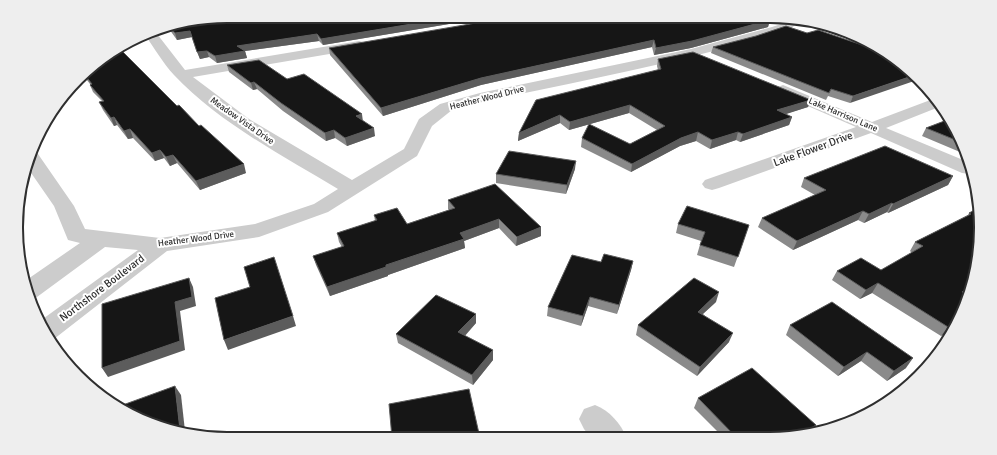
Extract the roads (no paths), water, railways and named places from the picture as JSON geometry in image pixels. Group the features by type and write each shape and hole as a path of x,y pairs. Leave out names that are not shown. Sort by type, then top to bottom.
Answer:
{"street":[{"name":"Heather Wood Drive","path":"100,239 160,245 259,230 321,208 411,152 425,124 446,107 480,98 693,53 776,30 781,23"},
{"name":"Meadow Vista Drive","path":"153,37 182,75 211,99 263,137 352,189"},
{"path":"182,75 375,43"},
{"path":"693,53 718,63"},
{"name":"Lake Harrison Lane","path":"766,82 873,127 965,168"},
{"name":"Lake Flower Drive","path":"712,184 933,104"},
{"path":"34,162 64,206 76,235 100,239"},
{"path":"32,288 100,239"},
{"name":"Northshore Boulevard","path":"49,328 160,245"}]}
